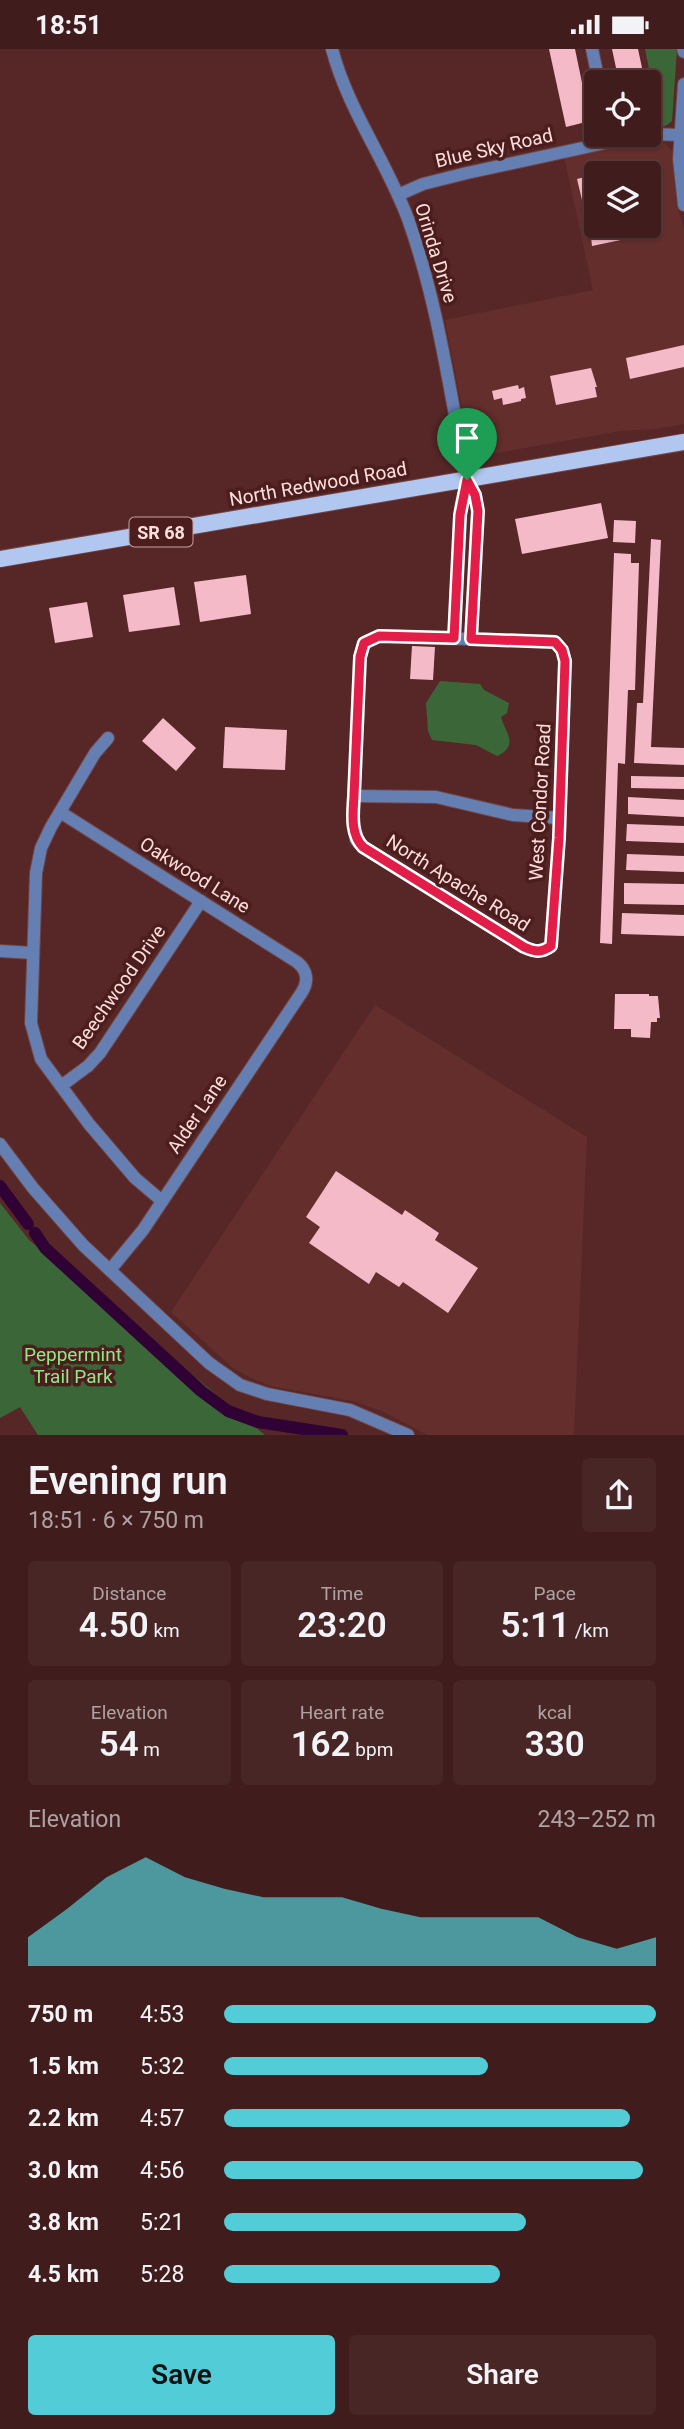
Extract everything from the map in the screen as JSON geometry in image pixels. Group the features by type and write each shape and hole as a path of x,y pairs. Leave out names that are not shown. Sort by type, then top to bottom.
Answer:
{"main road":[{"name":"North Redwood Road","path":"0,559 684,442"}],"street":[{"name":"Orinda Drive","path":"332,49 352,107 398,195 428,281 467,480 475,495 478,511 471,639"},
{"path":"592,49 596,70"},
{"path":"684,83 680,179 684,205"},
{"path":"661,134 681,135"},
{"name":"Blue Sky Road","path":"398,195 445,178 584,145"},
{"path":"454,638 460,515 467,480"},
{"path":"471,639 379,636 364,643 360,657 354,796 436,797 513,815 559,818"},
{"name":"West Condor Road","path":"471,639 555,642 562,650 565,661 551,946 542,951"},
{"path":"107,738 60,812 46,837 38,860 30,1013 32,1033 41,1059 114,1155 162,1201"},
{"name":"North Apache Road","path":"354,796 356,840 363,847 524,947 542,951"},
{"name":"Oakwood Lane","path":"60,812 297,962 306,974"},
{"name":"Beechwood Drive","path":"61,1086 100,1053 201,901"},
{"path":"0,951 33,953"},
{"name":"Alder Lane","path":"110,1270 133,1244 305,988 306,974"},
{"path":"0,1144 33,1188 83,1245 209,1363 240,1385 267,1394 350,1410 408,1435"}],"shaded area":[{"path":"661,142 664,142 672,151 676,200 684,229 684,424 620,431 486,455 475,453 469,444 445,320 593,290 564,157 609,147 661,147"},
{"path":"375,1005 587,1137 574,1435 427,1435 384,1412 353,1401 271,1386 251,1378 233,1368 171,1312"}],"green space":[{"path":"645,49 677,49 672,121 662,127 661,70 649,70"},
{"path":"440,681 480,684 484,690 509,703 507,713 501,717 509,738 504,752 497,756 476,745 432,740 428,731 426,703"},
{"name":"Peppermint Trail Park","path":"0,1203 29,1240 265,1435 38,1435 20,1407 0,1418"}],"building":[{"path":"549,49 575,49 584,92 584,122 566,127"},
{"path":"612,49 638,49 642,70 616,70"},
{"path":"584,177 584,208 577,179"},
{"path":"591,238 630,238 592,246"},
{"path":"684,345 684,367 630,379 626,358"},
{"path":"591,368 597,397 556,405 550,376"},
{"path":"518,385 519,389 524,387 526,398 503,405 502,398 494,400 492,391"},
{"path":"601,503 608,538 522,554 515,519"},
{"path":"614,520 636,521 635,543 613,542"},
{"path":"651,539 661,540 651,747 684,748 684,765 634,763 637,703 643,703"},
{"path":"614,553 631,554 631,563 639,563 635,690 628,690 625,764 618,763 612,944 600,943"},
{"path":"246,575 251,614 200,622 194,582"},
{"path":"174,587 180,625 129,632 123,595"},
{"path":"87,602 93,637 55,643 49,608"},
{"path":"412,646 435,647 433,680 410,679"},
{"path":"163,718 196,748 176,771 142,741"},
{"path":"225,727 287,730 285,770 223,768"},
{"path":"631,776 684,777 684,789 631,788"},
{"path":"628,797 684,800 684,817 628,814"},
{"path":"627,824 684,826 684,843 626,841"},
{"path":"627,854 684,856 684,872 626,870"},
{"path":"624,883 684,884 684,905 624,904"},
{"path":"622,913 684,915 684,936 621,934"},
{"path":"615,994 658,996 660,1018 657,1018 657,1022 651,1022 650,1038 631,1037 631,1029 614,1029"},
{"path":"336,1171 402,1215 405,1210 439,1233 435,1240 478,1268 448,1313 403,1282 399,1287 376,1272 369,1284 309,1243 320,1227 306,1217"}],"waterway":[{"path":"0,1186 28,1224"},
{"path":"35,1233 45,1248 201,1391 228,1411 258,1422 342,1435"}],"route":[{"path":"467,480 475,495 478,511 471,639 555,642 562,650 565,661 559,838 551,946 542,951 524,947 363,847 356,840 353,818 360,657 364,643 379,636 454,638 460,515 467,480"}]}
